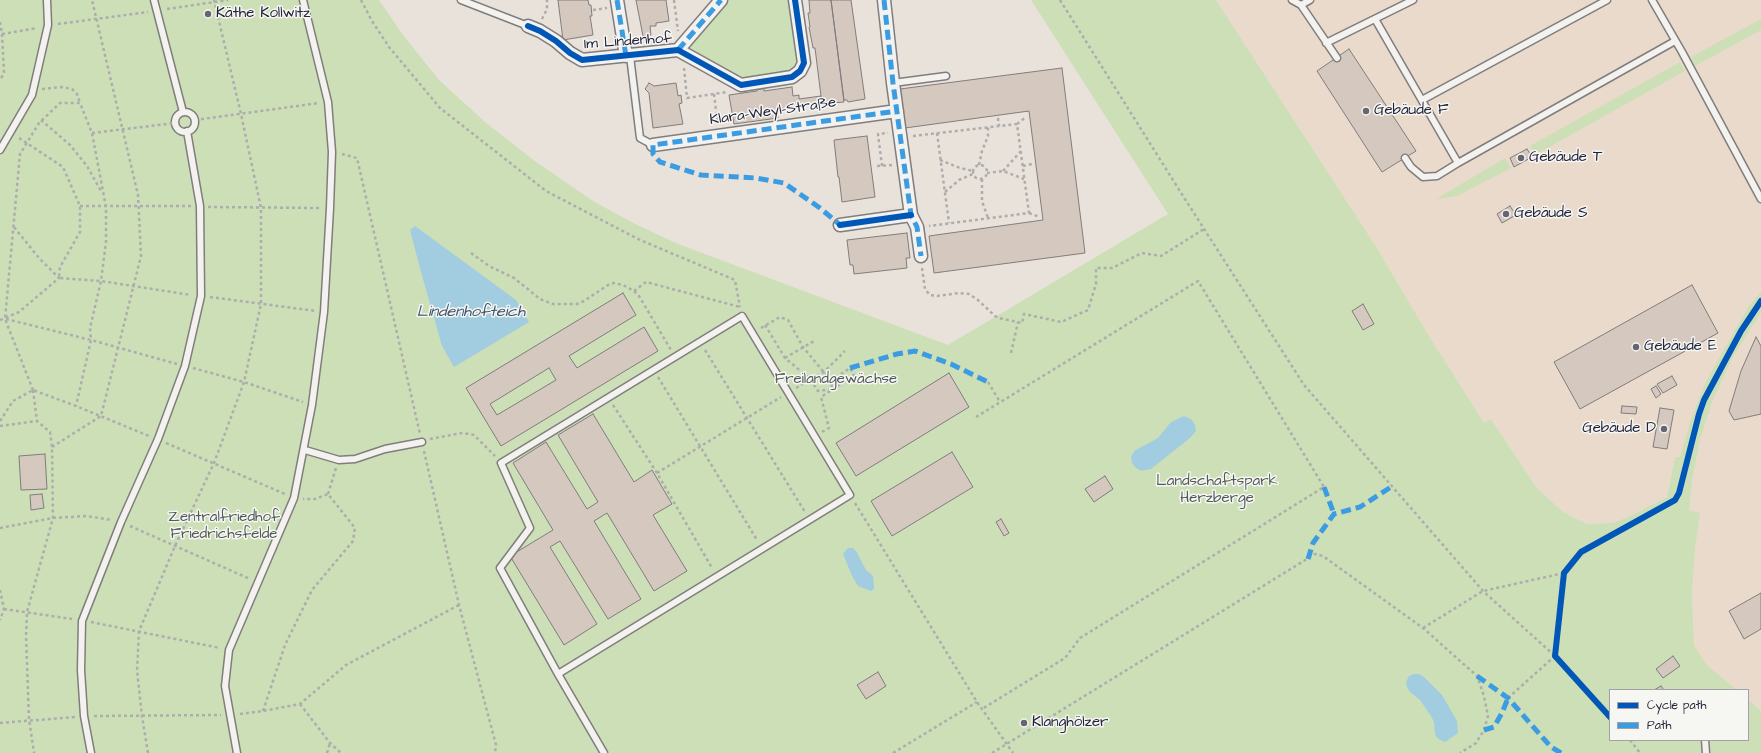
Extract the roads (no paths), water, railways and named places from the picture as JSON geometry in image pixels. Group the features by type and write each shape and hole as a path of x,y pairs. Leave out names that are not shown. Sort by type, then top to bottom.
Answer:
{"street":[{"name":"Im Lindenhof","path":"618,0 628,56"},
{"name":"Im Lindenhof","path":"679,49 721,0"},
{"name":"Im Lindenhof","path":"531,27 556,41 570,53 582,60 628,56 679,49 741,85 792,78 800,71 804,63 795,0"},
{"path":"884,0 900,138 911,215 917,227 920,256"},
{"name":"Klara-Weyl-Straße","path":"653,145 897,111"},
{"path":"840,225 911,215"}],"lane":[{"path":"0,150 32,95 48,26 47,0"},
{"path":"154,0 183,112"},
{"path":"237,753 225,686 228,650 294,498 305,450 324,312 332,152 328,102 303,0"},
{"name":"Im Lindenhof","path":"461,0 531,27"},
{"path":"1292,0 1301,5 1337,58"},
{"path":"1301,5 1310,0"},
{"path":"1326,43 1413,0"},
{"path":"1422,100 1607,0"},
{"path":"1652,0 1761,199"},
{"path":"1375,20 1458,163"},
{"path":"1405,158 1411,167 1423,177 1437,176 1675,41"},
{"path":"628,56 640,138 653,145"},
{"path":"893,83 946,76"},
{"path":"183,112 192,114 195,120 193,128 188,131 181,131 175,123 177,116 183,112"},
{"path":"91,753 84,716 81,670 82,621 121,522 158,439 185,366 201,296 200,206 188,131"},
{"path":"558,674 850,495 742,316 501,463 530,528 500,568 558,674 604,753"},
{"path":"305,450 339,460 354,459 384,449 422,442"},
{"path":"1705,741 1706,753"}],"water":[{"name":"Lindenhofteich","path":"415,226 516,300 529,322 454,367 442,346 421,272 410,230"},
{"path":"1184,416 1191,419 1195,425 1196,431 1190,438 1151,469 1141,471 1136,468 1132,463 1131,457 1134,451 1158,438 1171,422"},
{"path":"848,548 853,548 856,551 866,570 873,576 874,589 871,591 858,586 852,576 843,554"},
{"path":"1419,674 1424,677 1442,695 1457,721 1458,733 1445,742 1437,738 1435,734 1434,722 1431,716 1420,700 1410,692 1407,687 1406,682 1409,676"}],"place":[{"name":"Käthe Kollwitz","path":"208,14"},
{"name":"Gebäude F","path":"1366,111"},
{"name":"Gebäude T","path":"1521,158"},
{"name":"Gebäude S","path":"1506,214"},
{"name":"Gebäude E","path":"1636,347"},
{"name":"Gebäude D","path":"1664,429"},
{"name":"Klanghölzer","path":"1024,723"}],"park label":[{"name":"Freilandgewächse","path":"836,380"},
{"name":"Landschaftspark Herzberge","path":"1217,490"},
{"name":"Zentralfriedhof Friedrichsfelde","path":"224,526"}]}
